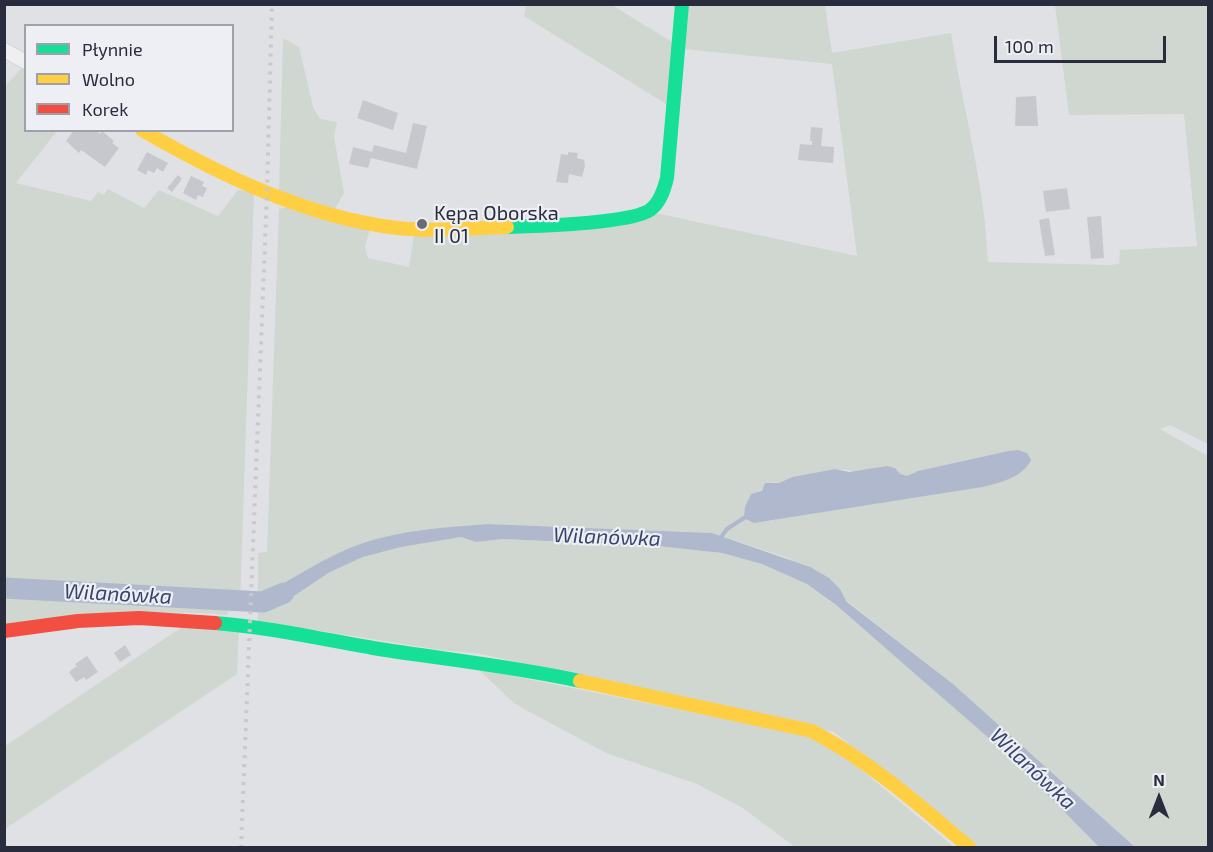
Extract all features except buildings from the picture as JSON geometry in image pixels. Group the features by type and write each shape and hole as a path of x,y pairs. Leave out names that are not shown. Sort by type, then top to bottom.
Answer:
{"street":[{"path":"146,132 208,167 267,193 336,216 387,226 422,230 524,227 585,223 644,214 655,207 662,195 667,178 682,4"},
{"path":"4,50 24,61"},
{"path":"4,631 78,621 139,618 250,626 373,648 544,674 812,731 862,758 970,848"}],"shaded area":[{"path":"526,5 612,5 672,42 666,104 524,16"},
{"path":"688,5 825,5 832,53 951,33 983,204 988,262 1110,265 1119,264 1120,250 1197,246 1184,114 1069,115 1055,5 1208,5 1208,444 1170,425 1160,429 1208,456 1208,847 1135,847 953,684 847,601 840,589 788,558 712,533 488,524 449,527 397,535 360,544 329,558 258,598 258,553 267,552 279,209 293,206 370,228 365,247 368,258 409,267 414,234 660,214 857,256 832,64 683,49","holes":["949,465 1009,479 983,487 754,523 762,491 772,482 779,483 792,477 835,469 907,476 918,471"]},
{"path":"283,38 299,47 313,107 320,119 337,122 334,137 344,193 335,209 279,192"},
{"path":"22,68 24,69 24,132 56,132 16,183 91,201 98,192 104,195 108,189 144,208 159,190 218,216 238,190 254,192 240,604 229,604 227,615 143,613 5,625 4,87"},
{"path":"461,537 476,542 503,539 658,546 722,553 762,564 807,584 947,700 1006,753 1099,847 978,847 834,732 481,654 441,650 258,621 258,607 285,602 330,572 363,557 401,547"},
{"path":"185,625 239,629 237,674 5,829 5,746"},
{"path":"478,669 805,735 838,750 954,847 795,847 743,808 697,784 606,753 515,704"}],"water":[{"path":"1018,450 1027,453 1031,460 1027,466 1017,475 983,487 754,523 744,518 745,507 751,494 762,491 765,483 779,483 792,477 835,469 849,472 887,466 907,476 918,471"},
{"path":"488,524 712,533 810,567 829,578 840,589 847,602 953,684 1135,847 1099,847 1006,753 836,605 807,584 762,564 722,553 658,546 503,539 476,542 461,537 401,547 363,557 330,572 285,602 258,607 258,598 321,562 360,544 407,532"}],"waterway":[{"path":"719,540 727,529 747,516"},
{"name":"Wilanówka","path":"4,588 263,602 284,593"}],"railway":[{"path":"241,848 267,193 272,4"}],"traffic: fast":[{"path":"507,227 623,218 639,215 656,204 667,178 682,4"},
{"path":"215,623 274,630 580,681"}],"traffic: slow":[{"path":"146,132 233,178 297,204 330,214 397,228 438,230 507,227"},
{"path":"580,681 812,731 874,770 970,848"}],"traffic: jam":[{"path":"4,631 78,621 139,618 215,623"}],"place":[{"name":"Kępa Oborska II 01","path":"422,224"}]}
